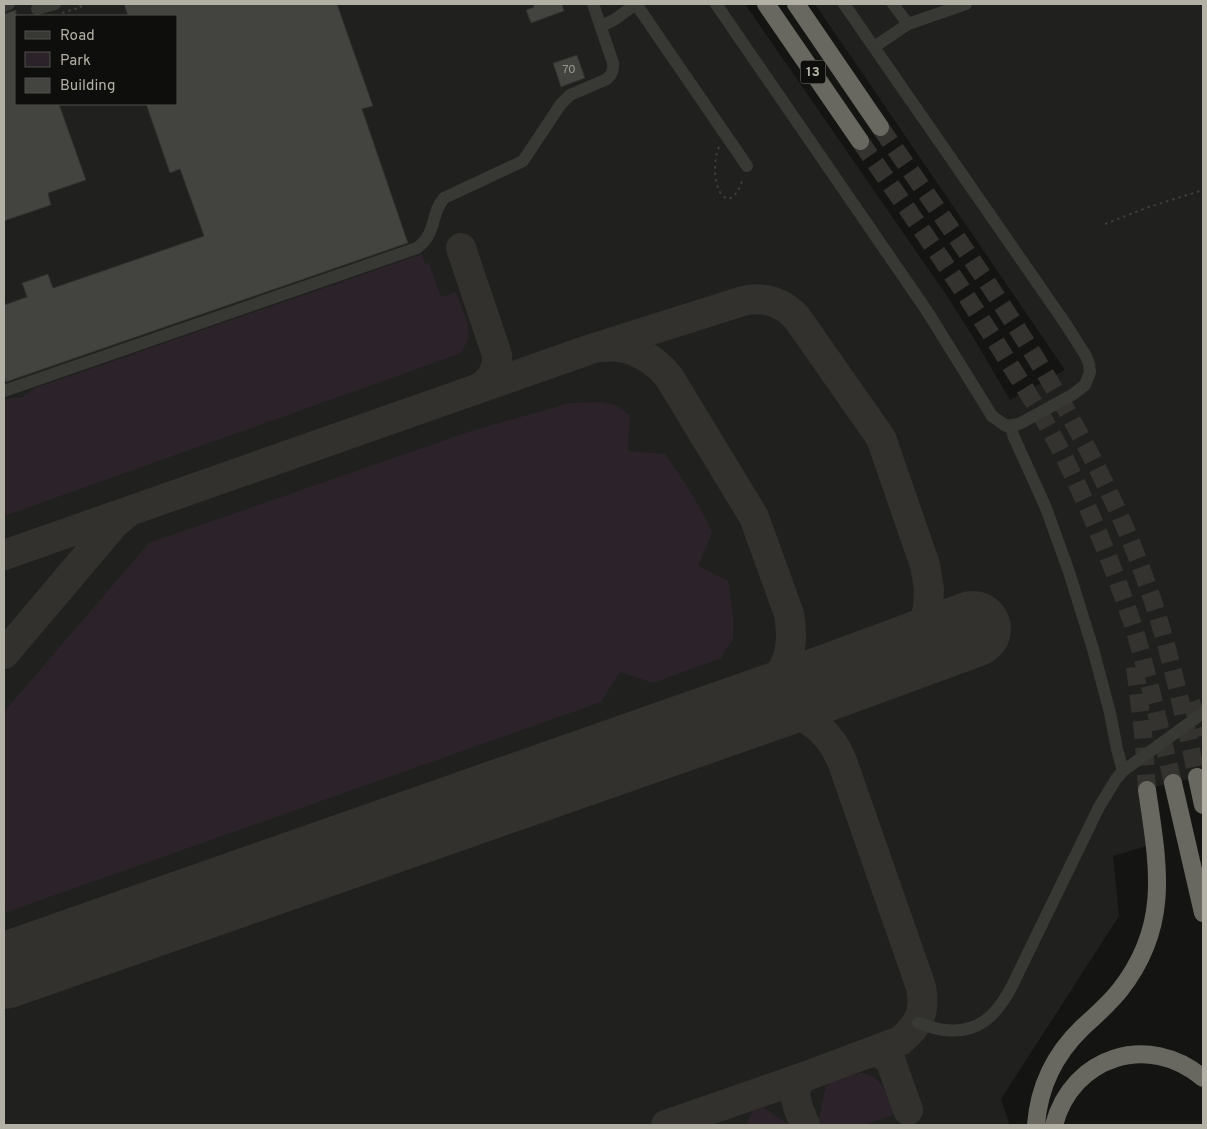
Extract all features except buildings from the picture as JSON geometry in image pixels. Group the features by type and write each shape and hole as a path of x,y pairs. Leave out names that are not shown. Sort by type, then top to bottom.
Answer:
{"highway":[{"name":"13","path":"766,4 860,141"},
{"name":"13","path":"796,4 880,127"},
{"path":"1197,777 1203,805"},
{"path":"1173,783 1203,913"},
{"path":"1036,1125 1042,1091 1048,1073 1058,1056 1074,1035 1119,991 1133,971 1148,939 1156,907 1158,880 1156,851 1147,790"},
{"path":"1054,1125 1064,1100 1075,1084 1092,1069 1111,1060 1133,1055 1162,1056 1184,1064 1203,1078"}],"lane":[{"path":"4,6 10,4"},
{"path":"37,10 55,4"},
{"path":"4,391 417,248 428,237 433,228 440,203 444,198 523,161 554,113 566,99 607,79 613,72 614,62 593,4"},
{"path":"601,26 614,20 636,4 747,166"},
{"path":"716,4 927,311 992,416 1002,424 1010,426 1020,424 1080,390 1088,379 1089,364 1086,356 844,4"},
{"path":"893,4 908,24"},
{"path":"874,47 908,24 966,4"},
{"path":"1010,426 1012,435 1046,508 1069,572 1093,650 1123,771"},
{"path":"918,1023 945,1030 964,1030 988,1020 998,1010 1008,994 1100,807 1123,771 1203,713"}],"path":[{"path":"725,134 715,162 722,196 729,199 737,193 747,166"},
{"path":"1105,224 1146,208 1203,190"}],"shaded area":[{"path":"4,4 745,4 947,296 1010,400 1065,370 815,4 1203,4 1203,776 1138,791 1147,846 1113,856 1119,916 1001,1099 1010,1125 4,1125"}],"green space":[{"path":"422,254 425,264 429,263 441,297 456,292 468,324 468,339 459,354 4,516 4,399 22,397 35,388"},
{"path":"599,402 615,405 630,415 628,451 665,454 691,492 707,522 712,533 698,566 728,581 733,612 733,639 721,658 653,683 620,672 601,702 4,913 4,712 149,543 474,430 570,403"},
{"path":"859,1073 870,1075 881,1084 889,1099 893,1115 864,1125 819,1125 818,1122 826,1086 829,1086 830,1081 854,1074 857,1076"},
{"path":"762,1106 789,1125 746,1125 754,1108 758,1110"}],"taxiway":[{"path":"461,248 497,355 496,366 492,376 485,384 475,390"},
{"path":"4,555 588,350 743,301 765,300 779,304 797,318 881,438 925,565 929,589 928,608 924,625 917,636 905,646 858,670 829,682"},
{"path":"603,347 622,348 640,353 656,363 669,377 754,517 789,614 790,647 787,661 781,673 761,693 731,708"},
{"path":"4,654 114,524 125,515"},
{"path":"630,752 649,748 758,711 772,710 798,715 819,728 836,748 842,761 921,987 922,996 920,1017 912,1029 900,1041 666,1125"},
{"path":"873,1052 883,1054 891,1062 908,1110"},
{"path":"804,1077 796,1087 795,1093 805,1125"}],"runway":[{"path":"4,971 829,682 973,629"}],"tunnel":[{"path":"880,127 994,292 1030,348 1095,464 1124,525 1156,610 1176,681 1197,777"},
{"path":"860,141 990,332 1053,435 1066,461 1102,542 1133,625 1173,783"},
{"path":"1135,667 1143,732 1147,790"},
{"path":"1191,702 1203,735"}]}
